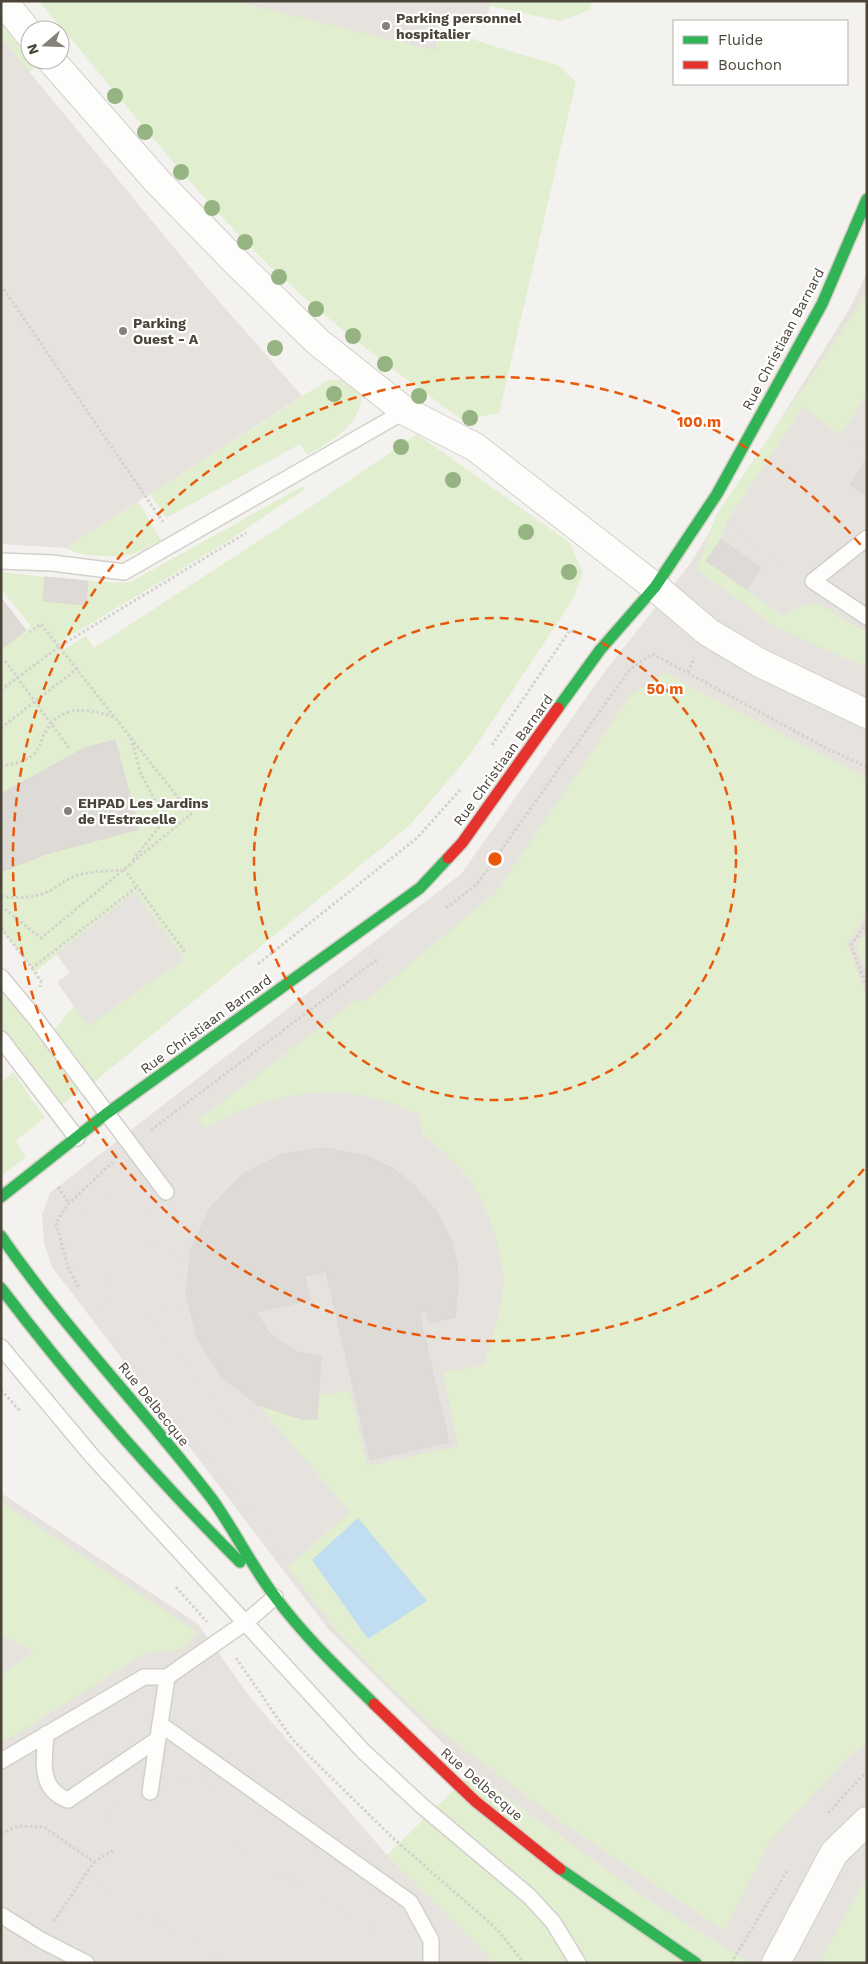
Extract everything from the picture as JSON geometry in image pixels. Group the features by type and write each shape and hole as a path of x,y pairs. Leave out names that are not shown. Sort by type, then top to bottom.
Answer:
{"street":[{"path":"3,1 20,22"},
{"path":"59,70 157,181 318,342 405,411 475,446 715,636 760,663 867,714"},
{"name":"Rue Christiaan Barnard","path":"1,1197 106,1114 420,888 462,843 600,650 655,587 717,494 822,304 867,199"},
{"name":"Rue Delbecque","path":"1,1236 32,1281 112,1375 213,1501 275,1597 308,1638 475,1801 544,1858 696,1963"},
{"name":"Rue Delbecque","path":"1,1288 102,1417 196,1520 275,1597"},
{"path":"776,1963 834,1853 867,1822"}],"lane":[{"path":"1,560 52,563 124,572 405,411"},
{"path":"867,538 813,580 867,617"},
{"path":"1,977 36,1019 166,1192"},
{"path":"1,1039 77,1138"},
{"path":"1,1347 92,1456 363,1751 421,1805 529,1896 553,1922 578,1963"},
{"path":"1,1761 144,1677 166,1677 246,1622 275,1597"},
{"path":"150,1792 166,1677"},
{"path":"46,1734 43,1769 50,1788 60,1797 68,1800 159,1732"},
{"path":"159,1732 410,1902 431,1940 431,1963"},
{"path":"1,1914 41,1940 86,1963"}],"path":[{"path":"1,286 165,525"},
{"path":"1,690 60,646 227,546 250,530"},
{"path":"1,906 41,938 191,814 78,668 41,624 30,632"},
{"path":"487,752 570,630 630,669"},
{"path":"5,661 69,748"},
{"path":"1,728 78,668"},
{"path":"1,766 19,762 32,756 41,746 45,732 51,724 66,713 82,708 116,718"},
{"path":"1,896 17,898 34,896 81,874 124,869 150,841 160,826 159,808 141,774 130,735"},
{"path":"254,967 417,838 465,784"},
{"path":"124,869 185,952"},
{"path":"1,928 32,968 137,887"},
{"path":"867,923 851,944 867,988"},
{"path":"42,1163 69,1203"},
{"path":"222,1639 292,1739 394,1839 498,1930 524,1963"},
{"path":"1,1833 19,1826 44,1827 94,1862"},
{"path":"41,1940 94,1862 114,1850"},
{"path":"731,1963 750,1933"}],"shaded area":[{"name":"Parking personnel hospitalier","path":"234,1 491,1 486,25 440,15 436,51"},
{"name":"Parking Ouest - A","path":"4,41 20,60 20,70 28,70 209,290 302,396 66,548 1,544 1,43"},
{"path":"867,273 867,1963 750,1963 648,1900 472,1772 329,1630 52,1267 44,1242 42,1215 50,1193 461,874 609,666 689,565 850,308"},
{"path":"803,407 859,449 783,565 726,523"},
{"path":"135,892 184,959 88,1026 57,982 70,973 56,954"},
{"path":"130,1181 154,1219 147,1242 183,1252 179,1309 147,1315 235,1427 258,1405 350,1512 292,1563 92,1315 114,1297 112,1286 77,1244 73,1225"},
{"path":"1,1493 198,1624 249,1696 387,1855 489,1956 490,1963 1,1963"},
{"path":"1,1636 34,1650 1,1675"},
{"path":"194,1774 264,1818 236,1846 380,1935 384,1959 382,1963 226,1963 93,1881 114,1870 114,1850 101,1828 112,1808 126,1793 147,1796"}],"green space":[{"path":"39,1 234,1 436,50 438,27 493,46 558,65 576,82 499,413 462,420 375,355 290,285 238,234 186,177 70,38 70,20 55,20"},
{"path":"491,1 592,1 590,10 560,21 490,6"},
{"path":"1,22 20,45 20,61 4,41 1,43"},
{"path":"867,294 867,395 840,435 803,407 726,523 721,539 706,561 783,616 797,607 817,603 867,633 867,668 778,628 697,570 716,515"},
{"path":"345,379 362,396 356,416 343,432 307,455 300,444 166,518 150,494 326,381"},
{"path":"417,434 570,543 583,573 572,601 469,756 410,825 94,1082 54,1030 74,1006 88,1025 135,892 35,972 1,929 1,872 46,854 139,828 114,740 84,749 1,794 1,649 31,626 1,589 1,572 45,577 43,601 86,605 88,581 126,583 134,580 303,486 305,489 225,543 60,642 65,649 86,636 94,648 312,506"},
{"path":"138,502 161,540 136,553 116,556 89,555 66,548"},
{"path":"665,673 867,778 867,914 847,944 867,997 867,1745 850,1755 771,1840 724,1930 566,1825 429,1722 385,1682 333,1626 287,1567 350,1512 258,1405 302,1419 317,1419 319,1395 350,1391 367,1466 458,1446 443,1372 484,1365 497,1318 503,1282 503,1272 496,1239 488,1215 473,1185 456,1164 422,1133 419,1115 391,1103 364,1096 311,1093 284,1097 258,1104 205,1128 198,1120 355,1001 367,1000 496,892 630,696"},
{"path":"867,929 867,975 856,944"},
{"path":"1,989 79,1091 62,1105 1,1027"},
{"path":"13,1072 45,1118 15,1141 26,1157 1,1176 1,1083"},
{"path":"1,1502 197,1632 187,1645 176,1651 147,1652 12,1737 1,1740 1,1675 33,1651 1,1636"},
{"path":"472,1772 648,1900 750,1963 490,1963 489,1956 387,1855"},
{"path":"867,1876 867,1963 819,1963"}],"water":[{"path":"358,1518 427,1601 368,1639 312,1560"}],"building":[{"path":"867,459 867,497 850,484"},
{"path":"721,539 761,568 747,589 706,561"},
{"path":"45,577 88,581 86,605 43,601"},
{"path":"1,598 26,630 1,649"},
{"name":"EHPAD Les Jardins de l'Estracelle","path":"115,740 139,829 46,854 1,872 1,794 84,748"},
{"path":"326,1148 369,1157 392,1168 411,1182 437,1212 451,1240 457,1262 458,1287 455,1317 429,1323 426,1311 419,1313 449,1442 370,1460 326,1271 305,1276 310,1300 256,1312 267,1330 276,1339 298,1352 321,1357 317,1419 302,1419 258,1405 222,1377 197,1338 186,1294 191,1248 211,1207 243,1174 282,1154"}],"traffic: fast":[{"path":"558,708 600,650 655,587 717,494 822,304 867,199"},
{"path":"1,1197 106,1114 420,888 448,858"},
{"path":"1,1236 51,1304 212,1499 259,1574 287,1612 323,1653 374,1704"},
{"path":"1,1288 86,1395 177,1497 240,1562"},
{"path":"560,1869 696,1963"}],"traffic: jam":[{"path":"448,858 462,843 558,708"},
{"path":"374,1704 475,1801 560,1869"}],"place":[{"name":"Parking personnel hospitalier","path":"386,26"},
{"name":"Parking Ouest - A","path":"123,331"},
{"name":"EHPAD Les Jardins de l'Estracelle","path":"68,811"}]}
